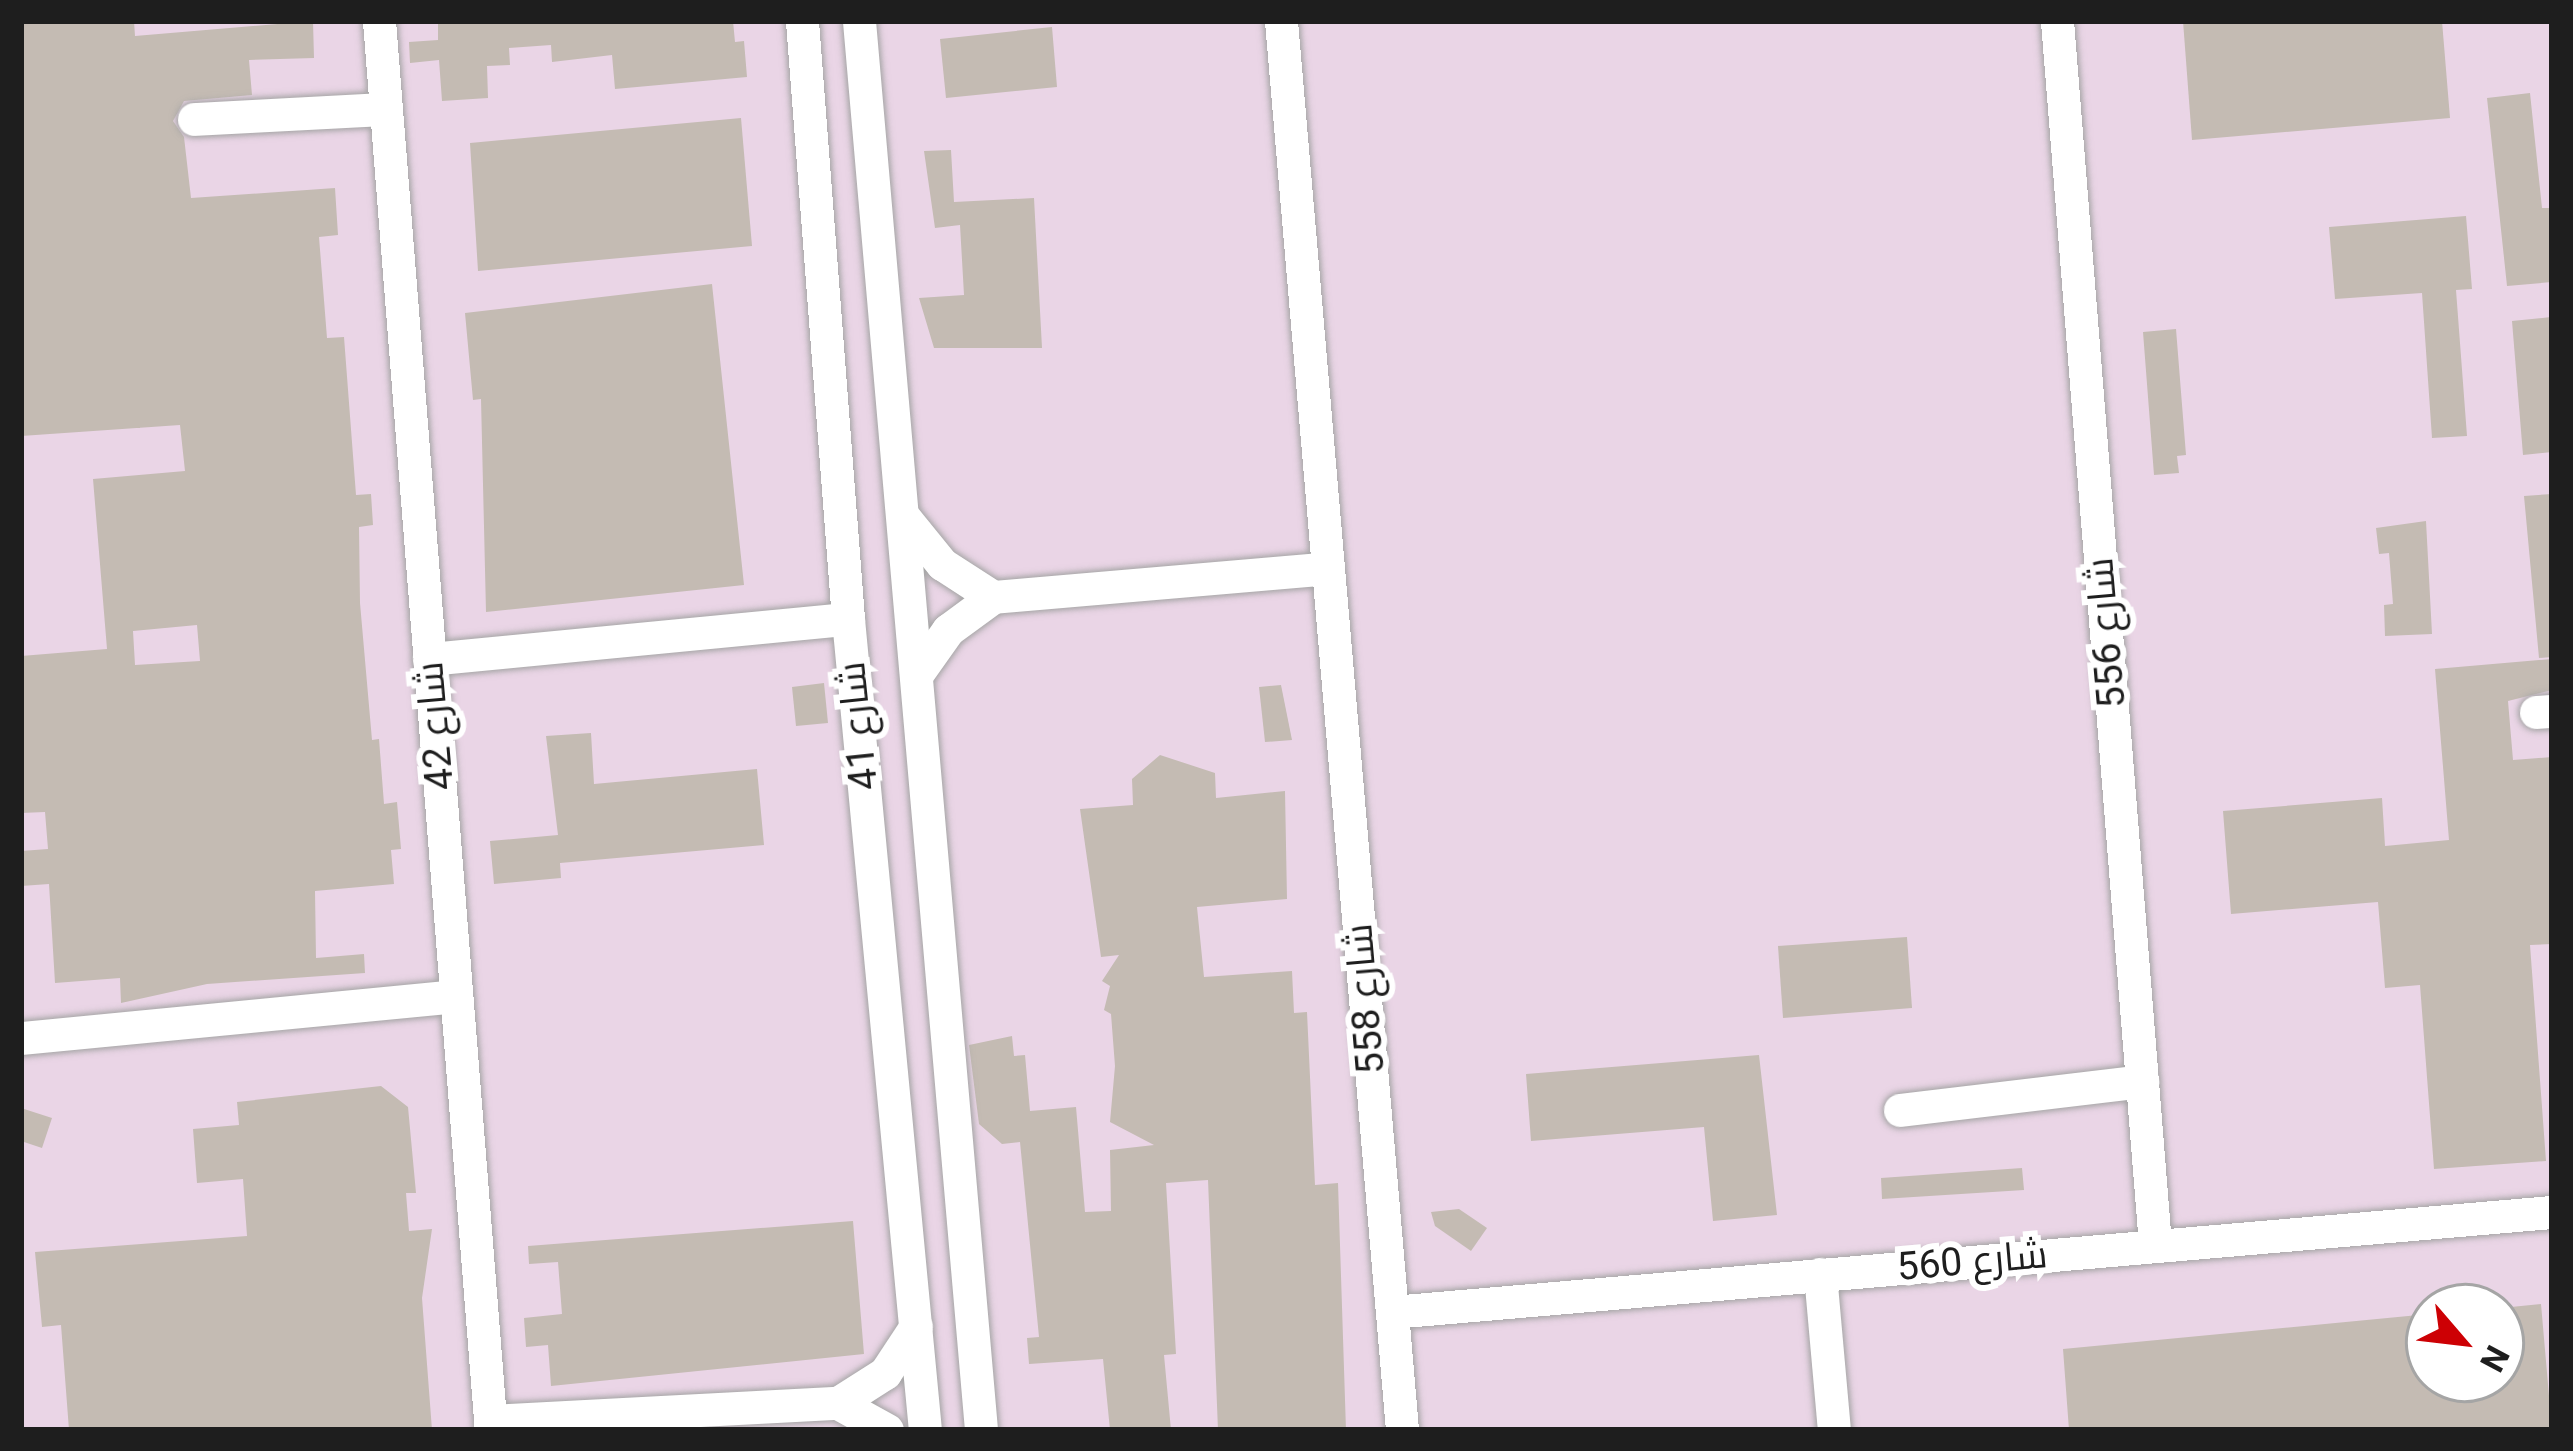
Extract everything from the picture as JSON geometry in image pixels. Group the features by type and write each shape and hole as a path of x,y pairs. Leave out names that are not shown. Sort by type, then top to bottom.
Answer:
{"street":[{"name":"شارع 42","path":"379,21 490,1425"},
{"name":"شارع 41","path":"802,21 848,619 925,1430"},
{"name":"شارع 41","path":"860,21 981,1430"},
{"name":"شارع 558","path":"1281,21 1402,1430"},
{"name":"شارع 556","path":"2057,21 2155,1245"},
{"path":"194,119 386,109"},
{"path":"903,516 941,564 993,598"},
{"path":"917,674 948,630 993,598 1328,568"},
{"path":"429,659 848,619"},
{"path":"21,1038 456,996"},
{"path":"1900,1110 2142,1081"},
{"name":"شارع 560","path":"1392,1312 2552,1212"},
{"path":"1820,1274 1834,1430"},
{"path":"490,1425 838,1403 885,1372 916,1326"},
{"path":"838,1403 887,1430"}],"shaded area":[{"path":"21,21 2552,21 2552,1430 21,1430"}],"building":[{"path":"21,21 134,21 135,36 313,21 314,58 249,60 252,95 184,101 173,121 184,137 191,198 335,188 338,235 319,237 327,338 344,337 356,495 371,494 373,525 359,527 360,603 372,740 379,739 384,804 397,802 401,849 391,850 394,884 315,891 316,958 364,954 365,973 207,984 121,1003 120,978 55,983 49,884 21,886 21,851 48,849 45,812 21,813 21,656 107,649 93,479 185,471 180,425 21,436","holes":["197,625 200,661 135,665 133,631"]},
{"path":"438,21 733,21 735,42 744,41 747,77 615,89 612,55 552,62 551,45 509,48 510,65 487,66 488,98 442,101 439,60 410,63 409,42 438,40"},
{"path":"2183,21 2442,21 2450,118 2192,140"},
{"path":"1052,27 1057,87 946,98 940,39"},
{"path":"2530,93 2542,208 2552,208 2552,282 2507,286 2487,98"},
{"path":"741,118 752,246 478,271 470,143"},
{"path":"951,150 954,202 1034,198 1042,348 934,348 919,298 964,295 960,225 935,228 924,151"},
{"path":"2466,216 2472,289 2456,290 2467,436 2432,438 2422,293 2335,299 2329,227"},
{"path":"712,284 744,585 486,612 481,399 473,400 465,313"},
{"path":"2551,317 2552,452 2523,455 2512,321"},
{"path":"2176,329 2186,455 2177,456 2179,473 2154,475 2143,332"},
{"path":"2552,494 2552,657 2539,658 2524,496"},
{"path":"2426,521 2432,634 2385,636 2384,605 2393,604 2389,553 2379,554 2376,528"},
{"path":"2552,659 2552,690 2508,701 2513,760 2552,757 2552,944 2530,945 2546,1161 2434,1169 2420,985 2385,988 2378,902 2231,914 2223,811 2382,798 2385,846 2449,840 2435,669"},
{"path":"824,683 828,723 796,726 792,687"},
{"path":"1281,685 1292,740 1265,742 1259,687"},
{"path":"591,733 594,784 757,769 764,845 560,863 561,878 494,884 490,841 558,835 546,736"},
{"path":"1160,755 1215,773 1216,798 1285,791 1287,899 1197,907 1204,977 1292,971 1294,1013 1307,1012 1315,1185 1338,1183 1346,1430 1218,1430 1208,1180 1166,1183 1176,1354 1164,1355 1171,1430 1110,1430 1103,1359 1029,1364 1027,1338 1039,1337 1020,1142 1002,1144 979,1124 969,1045 1012,1036 1014,1056 1025,1055 1030,1111 1076,1107 1085,1212 1111,1211 1110,1150 1154,1145 1110,1122 1115,1066 1111,1014 1104,1010 1110,986 1102,981 1119,955 1101,957 1080,809 1133,805 1132,779"},
{"path":"1907,937 1912,1008 1783,1018 1778,946"},
{"path":"1759,1055 1777,1215 1713,1221 1704,1127 1531,1141 1526,1074"},
{"path":"381,1086 408,1107 416,1193 406,1193 409,1231 432,1229 422,1298 432,1430 69,1430 61,1325 42,1327 35,1252 247,1236 243,1179 197,1183 193,1129 239,1125 237,1102"},
{"path":"21,1108 52,1118 42,1148 21,1141"},
{"path":"2022,1168 2024,1190 1882,1199 1881,1178"},
{"path":"1459,1209 1487,1228 1471,1251 1435,1226 1431,1212"},
{"path":"853,1221 864,1354 551,1386 548,1345 526,1347 524,1318 562,1314 558,1262 529,1264 528,1246"},
{"path":"2541,1304 2552,1430 2069,1430 2063,1349 2405,1316 2405,1403 2525,1403 2525,1306"}]}
